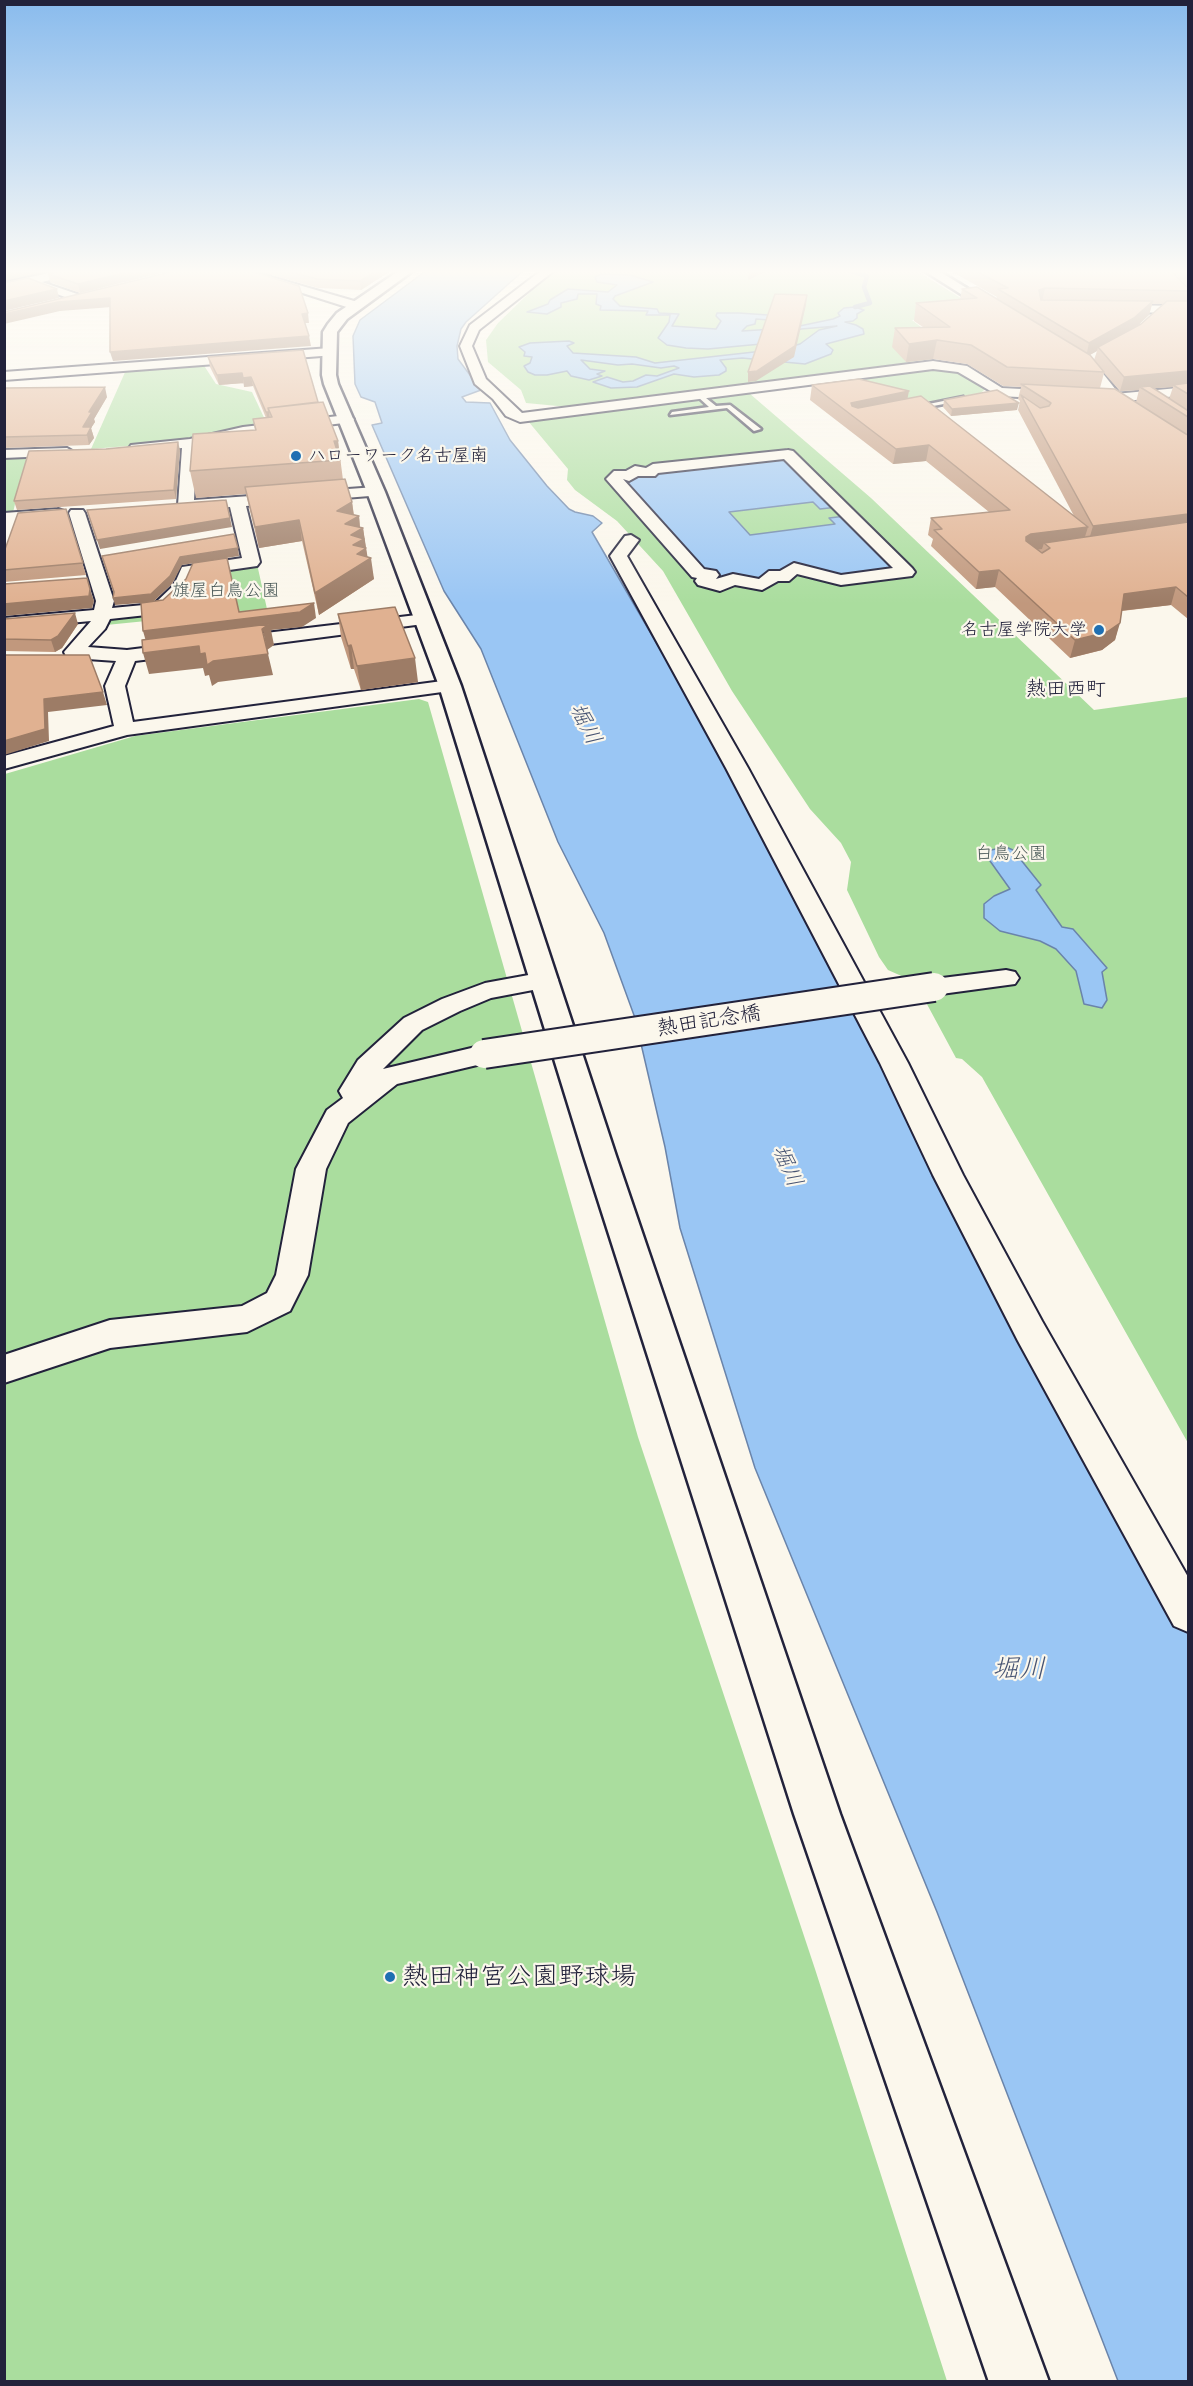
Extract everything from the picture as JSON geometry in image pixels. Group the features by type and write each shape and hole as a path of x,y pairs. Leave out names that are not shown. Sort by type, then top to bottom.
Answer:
{"street":[{"path":"331,381 450,686 600,1156 817,1814 1019,2382"},
{"path":"480,381 498,396 511,413 520,418 805,381"},
{"path":"977,381 993,394 1115,398 1188,391"},
{"path":"1103,381 1115,398 1188,445"},
{"path":"1149,395 1172,410"},
{"path":"120,450 190,442 243,431 347,419"},
{"path":"190,442 180,506 375,492"},
{"path":"4,454 85,452"},
{"path":"788,454 906,572 841,580 794,568 783,577 775,575 762,585 733,579 720,586 704,581 710,575 698,573 646,515 614,479 619,474 629,476 635,471 650,473 653,469 788,454"},
{"path":"4,624 159,609 182,587 188,571 251,562 238,534 237,502"},
{"path":"4,548 9,518 99,512"},
{"path":"77,513 98,557 92,581 105,601 99,625 67,656 127,656 425,619"},
{"path":"631,540 618,556 701,701 866,1010 948,1175 1030,1331 1188,1613"},
{"path":"125,729 115,686 127,656"},
{"path":"4,763 125,729 450,686"},
{"name":"熱田記念橋","path":"337,1117 388,1077 484,1054 1006,978"},
{"path":"4,1369 110,1334 247,1319 279,1302 292,1275 311,1169 337,1117 368,1067 413,1024 451,1005 485,991 545,980"},
{"path":"866,1010 882,1014 1000,1247 1131,1474"}],"lane":[{"path":"993,394 1016,403"},
{"path":"699,395 715,408"},
{"path":"900,410 977,397"},
{"path":"672,414 728,406 756,429"}],"green space":[{"path":"121,381 214,381 216,384 252,392 268,426 190,441 91,449"},
{"path":"511,381 764,381 568,407 526,403 521,390"},
{"path":"861,381 973,381 985,389 981,393 909,405"},
{"name":"白鳥公園","path":"749,393 871,498 1094,710 1188,697 1188,1443 982,1077 962,1059 956,1058 915,982 888,970 879,957 847,890 851,862 841,843 810,809 732,691 663,571 617,521 575,490 567,480 568,469 528,421"},
{"path":"108,453 18,490 13,513 5,513 5,456"},
{"name":"旗屋白鳥公園","path":"257,564 267,609 106,625 116,617 163,612 193,575"},
{"name":"熱田神宮公園野球場","path":"419,699 428,702 638,1437 815,1969 947,2381 5,2382 5,774 135,736"}],"water":[{"name":"堀川","path":"355,381 475,381 481,390 462,397 466,402 490,403 510,440 547,486 569,509 593,516 602,523 592,532 722,756 883,1062 1188,1630 1188,2381 1118,2381 937,1912 755,1468 680,1228 665,1147 635,1018 604,933 558,842 481,649 444,591 372,425 382,423 375,402 361,397"},
{"path":"653,381 637,387 611,388 593,382"},
{"path":"787,456 838,507 820,509 813,502 729,512 750,535 835,524 829,518 846,516 901,570 842,578 792,565 759,583 720,584 700,571 624,485 626,481 619,479 637,473"},
{"path":"1006,847 1013,850 1041,885 1036,890 1062,927 1073,929 1107,968 1102,972 1107,1000 1102,1008 1084,1004 1076,971 1056,949 1040,941 1000,931 984,918 984,904 994,896 1010,889 985,854 986,851"}],"building":[{"path":"253,381 312,381 318,402 268,408 269,412 266,412"},
{"path":"841,381 869,381 909,391 851,403 852,406 858,408 921,396 1088,527 1031,534 1026,537 1026,541 1042,553 1050,548 1044,543 1188,522 1188,597 1176,587 1124,594 1120,623 1107,632 1075,640 999,570 979,572 934,530 942,529 931,518 1010,510 929,445 896,449 812,385"},
{"path":"1188,383 1188,394 1173,385"},
{"path":"1021,384 1115,389 1188,435 1188,514 1093,526 1021,395 1040,408 1049,406 1051,403"},
{"path":"1150,386 1188,410 1188,417 1140,387"},
{"path":"105,387 89,412 92,412 83,427 91,427 87,435 4,437 4,388"},
{"path":"997,390 1019,403 952,409 944,400"},
{"path":"323,402 338,441 334,441 340,460 190,471 193,434 256,430 253,419 272,417 268,408"},
{"path":"178,442 174,490 14,501 29,451 106,449"},
{"path":"345,479 352,502 337,511 359,516 345,524 363,528 351,535 364,539 353,545 366,548 357,554 371,558 315,593 299,520 255,527 245,487"},
{"path":"226,500 230,518 97,540 87,510"},
{"path":"66,509 83,563 4,570 4,552 18,513"},
{"path":"234,534 238,548 180,557 170,576 151,594 113,598 114,592 102,556"},
{"path":"227,558 239,612 314,603 300,612 143,631 141,603 163,600 186,579 193,563"},
{"path":"87,578 89,596 4,604 4,584"},
{"path":"395,607 415,658 357,666 338,614"},
{"path":"75,613 58,636 51,640 4,639 4,619"},
{"path":"269,624 262,629 268,654 213,661 207,665 205,653 200,654 199,646 143,653 142,640"},
{"path":"4,655 89,655 103,692 44,699 45,729 4,741"}],"place":[{"name":"ハローワーク名古屋南","path":"296,456"},
{"name":"名古屋学院大学","path":"1099,630"},
{"name":"熱田神宮公園野球場","path":"390,1977"}],"district":[{"name":"熱田西町","path":"1066,689"}]}
